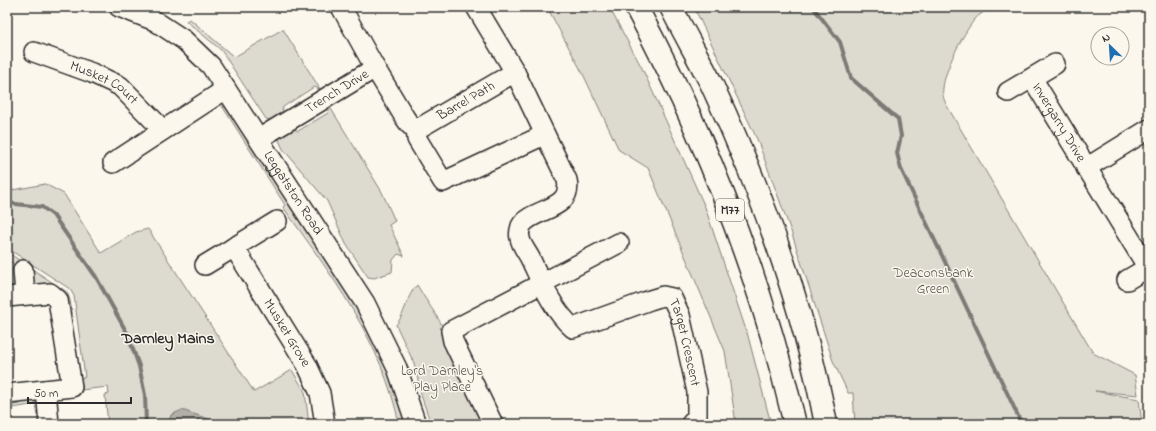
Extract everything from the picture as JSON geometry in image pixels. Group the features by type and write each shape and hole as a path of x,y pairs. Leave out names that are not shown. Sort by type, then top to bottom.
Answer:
{"highway":[{"name":"M77","path":"636,7 662,55 697,129 740,237 768,322 795,424"},
{"name":"M77","path":"671,7 711,84 762,205 801,323 826,424"}],"street":[{"name":"Leggatston Road","path":"119,7 159,14 211,66 260,138 374,318 397,368 416,424"},
{"name":"Trench Drive","path":"260,138 375,68 341,7"},
{"path":"476,7 515,72 544,135 567,180 569,188 564,197 552,207 525,220 520,228 520,239 543,284"},
{"name":"Musket Court","path":"34,52 92,73 120,86 163,130"},
{"path":"1008,92 1055,64"},
{"path":"375,68 405,118 410,125 416,128 417,139 443,182 544,135"},
{"name":"Barrel Path","path":"416,128 421,127 515,72"},
{"name":"Invergarry Drive","path":"1032,78 1148,268"},
{"path":"113,163 226,89"},
{"name":"Invergarry Drive","path":"1086,168 1149,129"},
{"path":"205,265 277,221"},
{"path":"493,424 453,342 451,331 619,243"},
{"name":"Musket Grove","path":"234,247 307,365 320,393 325,424"},
{"path":"1126,280 1148,268"},
{"path":"7,394 72,387 58,300 50,293 14,296 23,270"},
{"name":"Target Crescent","path":"543,284 565,321 573,328 656,298 663,296 672,298 680,315 697,392 697,417 691,424"},
{"path":"46,390 49,424"}],"green space":[{"path":"547,7 609,7 642,68 705,207 748,336 771,424 736,424 725,351 648,168 619,150 583,74"},
{"name":"Deaconsbank Green","path":"694,7 991,7 974,20 959,44 944,80 944,100 1093,353 1135,375 1138,395 1095,391 1139,399 1142,424 855,424 853,393 848,393 833,361 792,234 757,139"},
{"path":"190,19 234,57 283,29 320,89 314,87 283,107 282,113 272,120 266,119 221,50 186,21"},
{"path":"222,106 232,110 342,279 382,350 406,424 399,424 381,365 353,310 319,257 283,207 285,205"},
{"path":"330,107 382,192 395,221 389,225 404,256 398,254 393,260 392,272 374,278 368,277 346,244 327,201 283,149 279,140 281,136 293,129 298,131 328,113"},
{"path":"45,184 64,194 101,253 136,232 148,229 254,392 292,370 305,392 309,424 168,422 168,424 108,424 105,395 109,394 108,387 81,390 80,378 85,377 74,296 70,289 7,248 7,187 13,190"},
{"path":"7,252 22,262 17,276 13,275 13,263 7,261"},
{"path":"29,267 67,292 73,318 34,284"},
{"name":"Lord Darnley's Play Place","path":"417,285 446,333 472,403 485,424 431,424 422,398 414,363 396,325 402,315 410,294"},
{"path":"33,399 36,404 7,409 7,406 20,404 24,400"}],"shaded area":[{"path":"182,410 222,424 168,424 171,415"}],"waterway":[{"path":"813,7 840,42 851,78 898,119 901,136 897,153 901,169 1019,418 1024,424"},
{"path":"7,203 42,207 53,215 96,277 127,333 139,366 145,395 146,424"}],"district":[{"name":"Darnley Mains","path":"168,339"}]}
